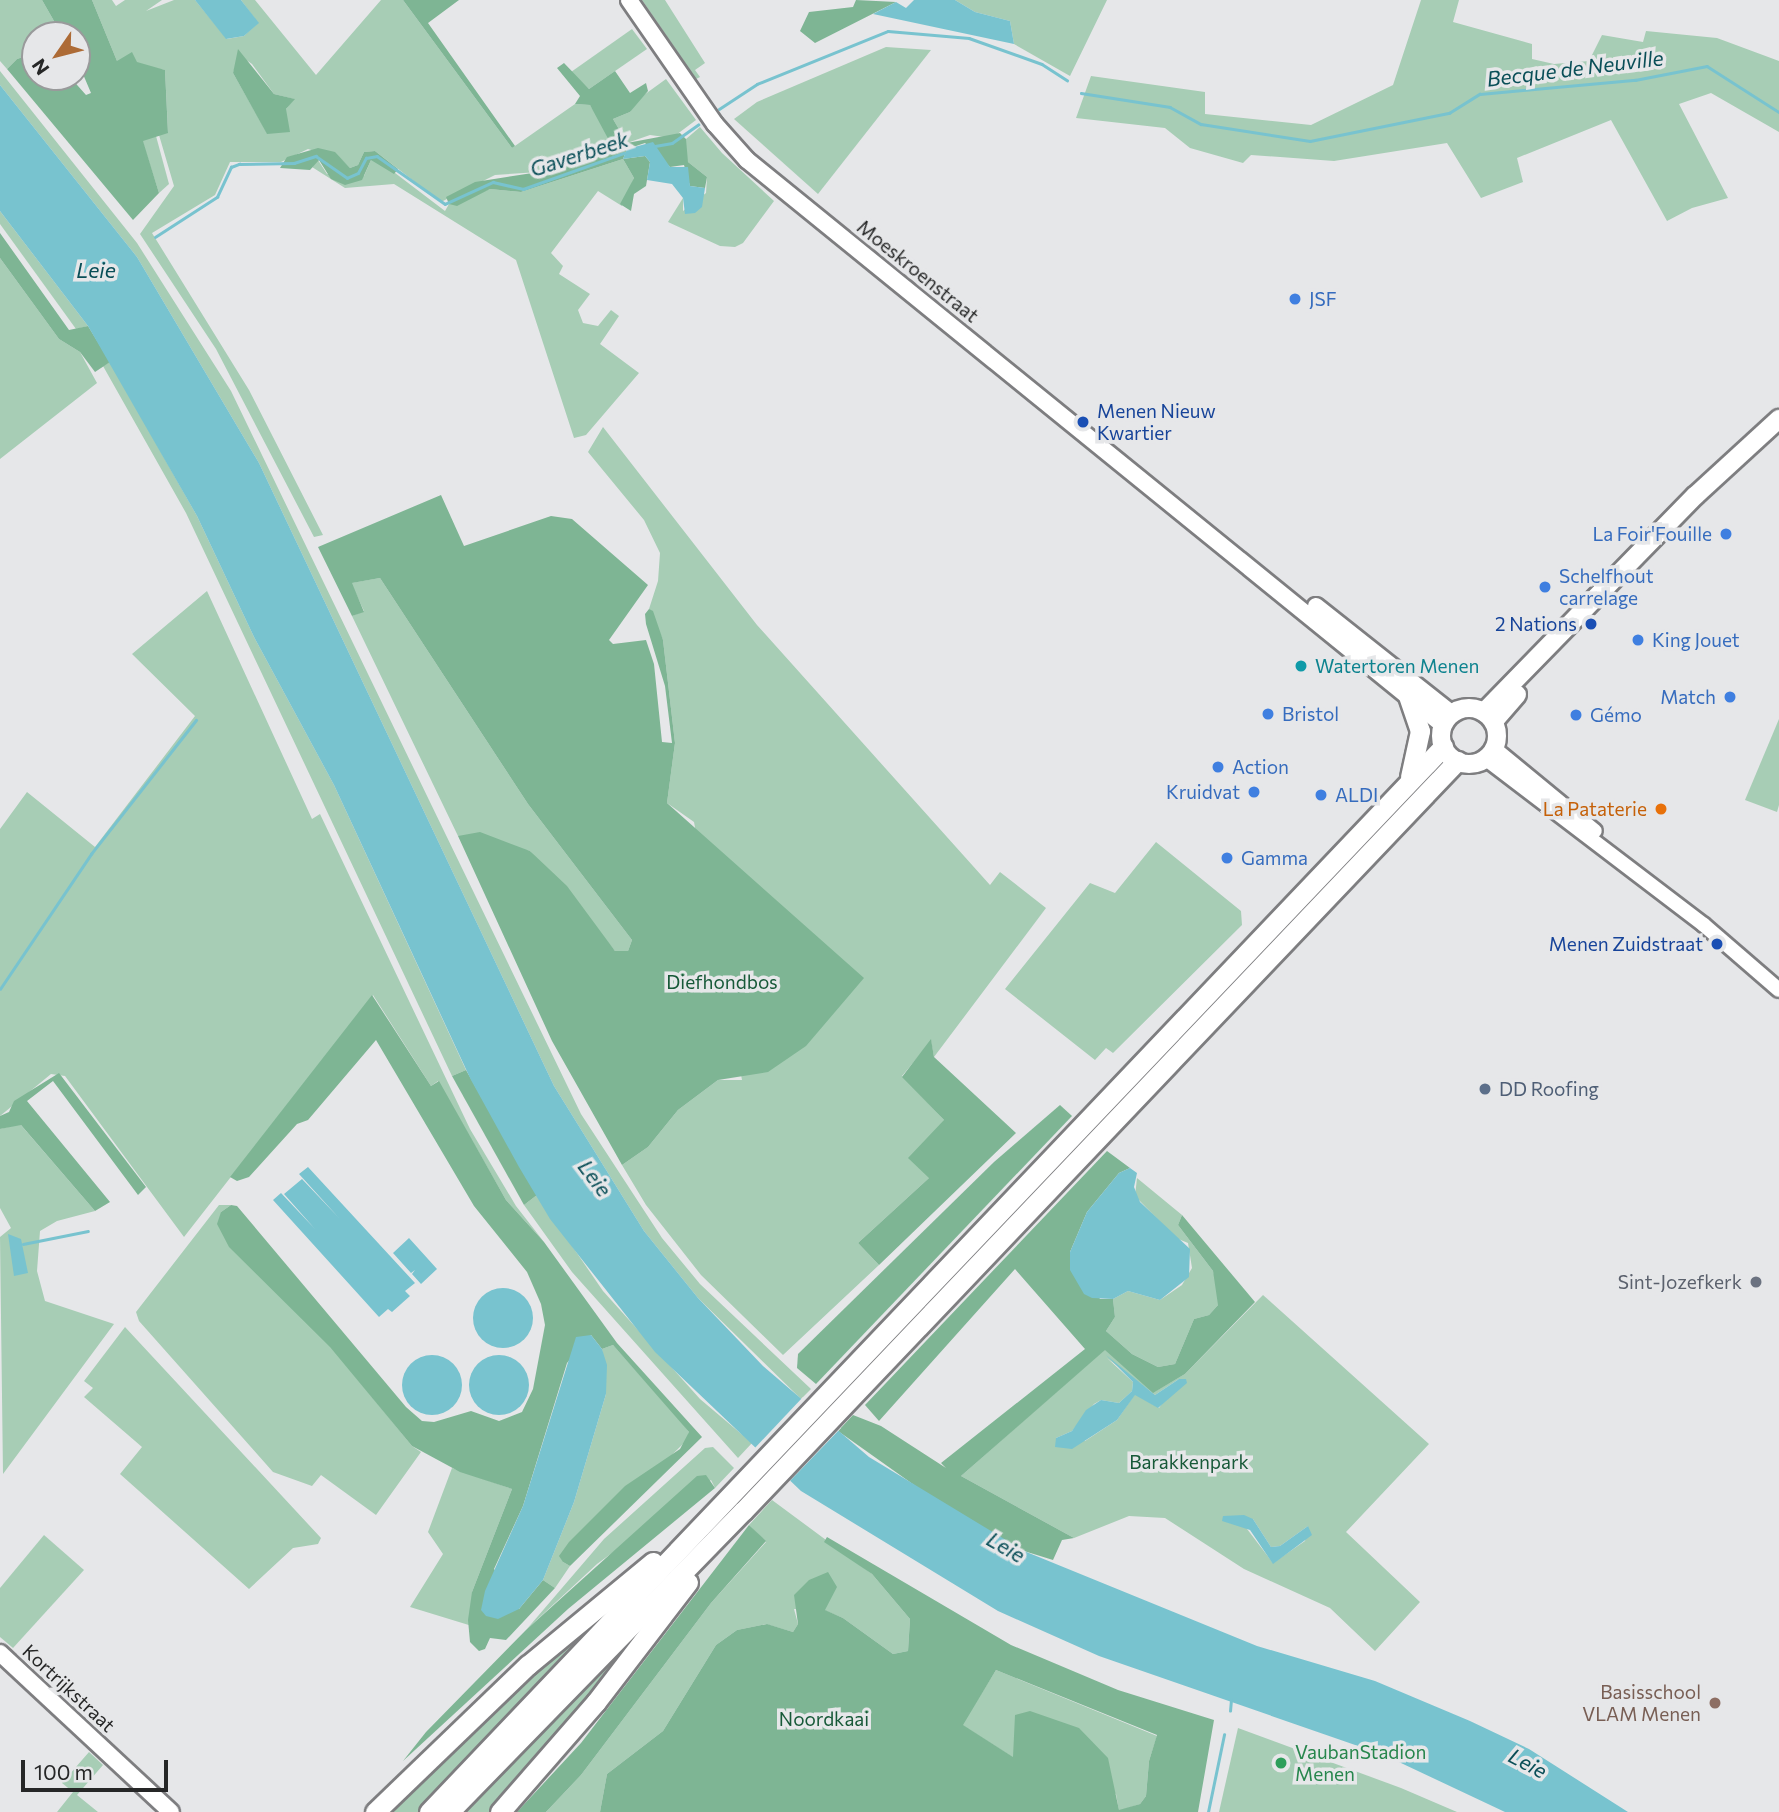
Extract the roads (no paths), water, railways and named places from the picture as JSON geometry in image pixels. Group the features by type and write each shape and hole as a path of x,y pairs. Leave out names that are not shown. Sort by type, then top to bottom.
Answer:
{"highway":[{"path":"1407,693 1420,731 1410,782"},
{"path":"429,1812 726,1497 1410,782 1450,754"},
{"path":"449,1812 867,1381 1450,754"},
{"path":"500,1812 596,1702 739,1515"},
{"path":"375,1812 528,1665 696,1530"}],"main road":[{"name":"Moeskroenstraat","path":"629,0 715,124 747,160 1407,693 1447,719"},
{"path":"1489,716 1696,495 1779,419"},
{"path":"1489,716 1699,505 1779,431"},
{"name":"Moeskroenstraat","path":"1219,540 1307,599 1447,719"},
{"path":"1468,707 1489,716 1498,735 1490,754 1472,764 1450,754 1447,719 1468,707"},
{"name":"Kortrijkstraat","path":"0,1653 171,1812"}],"street":[{"path":"1490,754 1779,990"}],"water":[{"path":"195,0 241,0 259,23 244,36 226,39"},
{"path":"914,0 955,0 975,12 1010,21 1014,44 873,14 896,2 906,8"},
{"name":"Leie","path":"0,85 137,257 259,463 554,1086 644,1231 698,1298 763,1366 869,1457 1024,1551 1257,1646 1375,1681 1470,1721 1529,1749 1628,1812 1505,1812 1384,1755 1099,1656 998,1611 801,1491 655,1352 550,1219 519,1167 471,1080 334,785 254,637 197,516 88,326 0,211"},
{"path":"653,142 670,167 688,167 690,186 705,188 702,207 695,213 685,214 683,198 672,184 647,180 650,162 645,156 623,159 627,149"},
{"path":"308,1167 415,1283 405,1291 410,1296 392,1312 388,1309 379,1317 273,1200 281,1193 315,1229 284,1194 302,1179 339,1218 299,1174"},
{"path":"1130,1168 1137,1173 1134,1187 1140,1202 1190,1249 1189,1277 1160,1300 1128,1291 1113,1299 1092,1298 1084,1294 1070,1270 1070,1252 1087,1212 1119,1173"},
{"path":"8,1234 21,1239 28,1273 14,1276"},
{"path":"409,1238 437,1269 421,1284 412,1274 415,1270 411,1273 393,1253"},
{"path":"503,1288 520,1293 528,1301 533,1318 528,1335 520,1343 503,1348 486,1343 478,1335 473,1318 478,1301 486,1293"},
{"path":"591,1335 602,1349 607,1365 606,1394 574,1502 543,1580 519,1609 498,1619 486,1616 481,1610 485,1591 523,1506 576,1337"},
{"path":"432,1355 449,1360 457,1368 462,1385 457,1402 449,1410 432,1415 415,1410 407,1402 402,1385 407,1368 415,1360"},
{"path":"499,1355 516,1360 524,1368 529,1385 524,1402 516,1410 499,1415 482,1410 474,1402 469,1385 474,1368 482,1360"},
{"path":"1106,1355 1155,1395 1179,1379 1186,1379 1187,1383 1158,1408 1135,1395 1117,1420 1072,1449 1055,1447 1056,1438 1072,1431 1086,1410 1101,1400 1119,1403 1132,1391 1133,1382"},
{"path":"1244,1515 1253,1519 1271,1547 1280,1546 1308,1526 1312,1535 1273,1564 1250,1530 1222,1521 1223,1516"}],"waterway":[{"path":"719,109 757,84 888,31 969,38 1042,64 1067,80"},
{"name":"Becque de Neuville","path":"1081,93 1170,107 1201,124 1310,141 1449,113 1480,94 1635,80 1707,66 1779,112"},
{"name":"Gaverbeek","path":"655,146 672,143 698,125"},
{"name":"Gaverbeek","path":"155,237 217,197 231,167 239,164 294,163 316,156 347,178 358,173 366,158 377,156 445,204 493,182 523,189 624,153"},
{"path":"0,989 91,854 196,720"},
{"path":"23,1244 88,1231"},
{"path":"1230,1711 1231,1700"},
{"path":"1208,1812 1224,1735"}],"place":[{"name":"JSF","path":"1295,299"},
{"name":"Menen Nieuw Kwartier","path":"1083,422"},
{"name":"La Foir'Fouille","path":"1726,534"},
{"name":"Schelfhout carrelage","path":"1545,587"},
{"name":"2 Nations","path":"1591,624"},
{"name":"King Jouet","path":"1638,640"},
{"name":"Watertoren Menen","path":"1301,666"},
{"name":"Match","path":"1730,697"},
{"name":"Bristol","path":"1268,714"},
{"name":"Gémo","path":"1576,715"},
{"name":"Action","path":"1218,767"},
{"name":"Kruidvat","path":"1254,792"},
{"name":"ALDI","path":"1321,795"},
{"name":"La Pataterie","path":"1661,809"},
{"name":"Gamma","path":"1227,858"},
{"name":"Menen Zuidstraat","path":"1717,944"},
{"name":"DD Roofing","path":"1485,1089"},
{"name":"Sint-Jozefkerk","path":"1756,1282"},
{"name":"Basisschool VLAM Menen","path":"1715,1703"},
{"name":"VaubanStadion Menen","path":"1281,1763"}],"park label":[{"name":"Diefhondbos","path":"722,982"},
{"name":"Barakkenpark","path":"1189,1462"},
{"name":"Noordkaai","path":"824,1719"}]}
